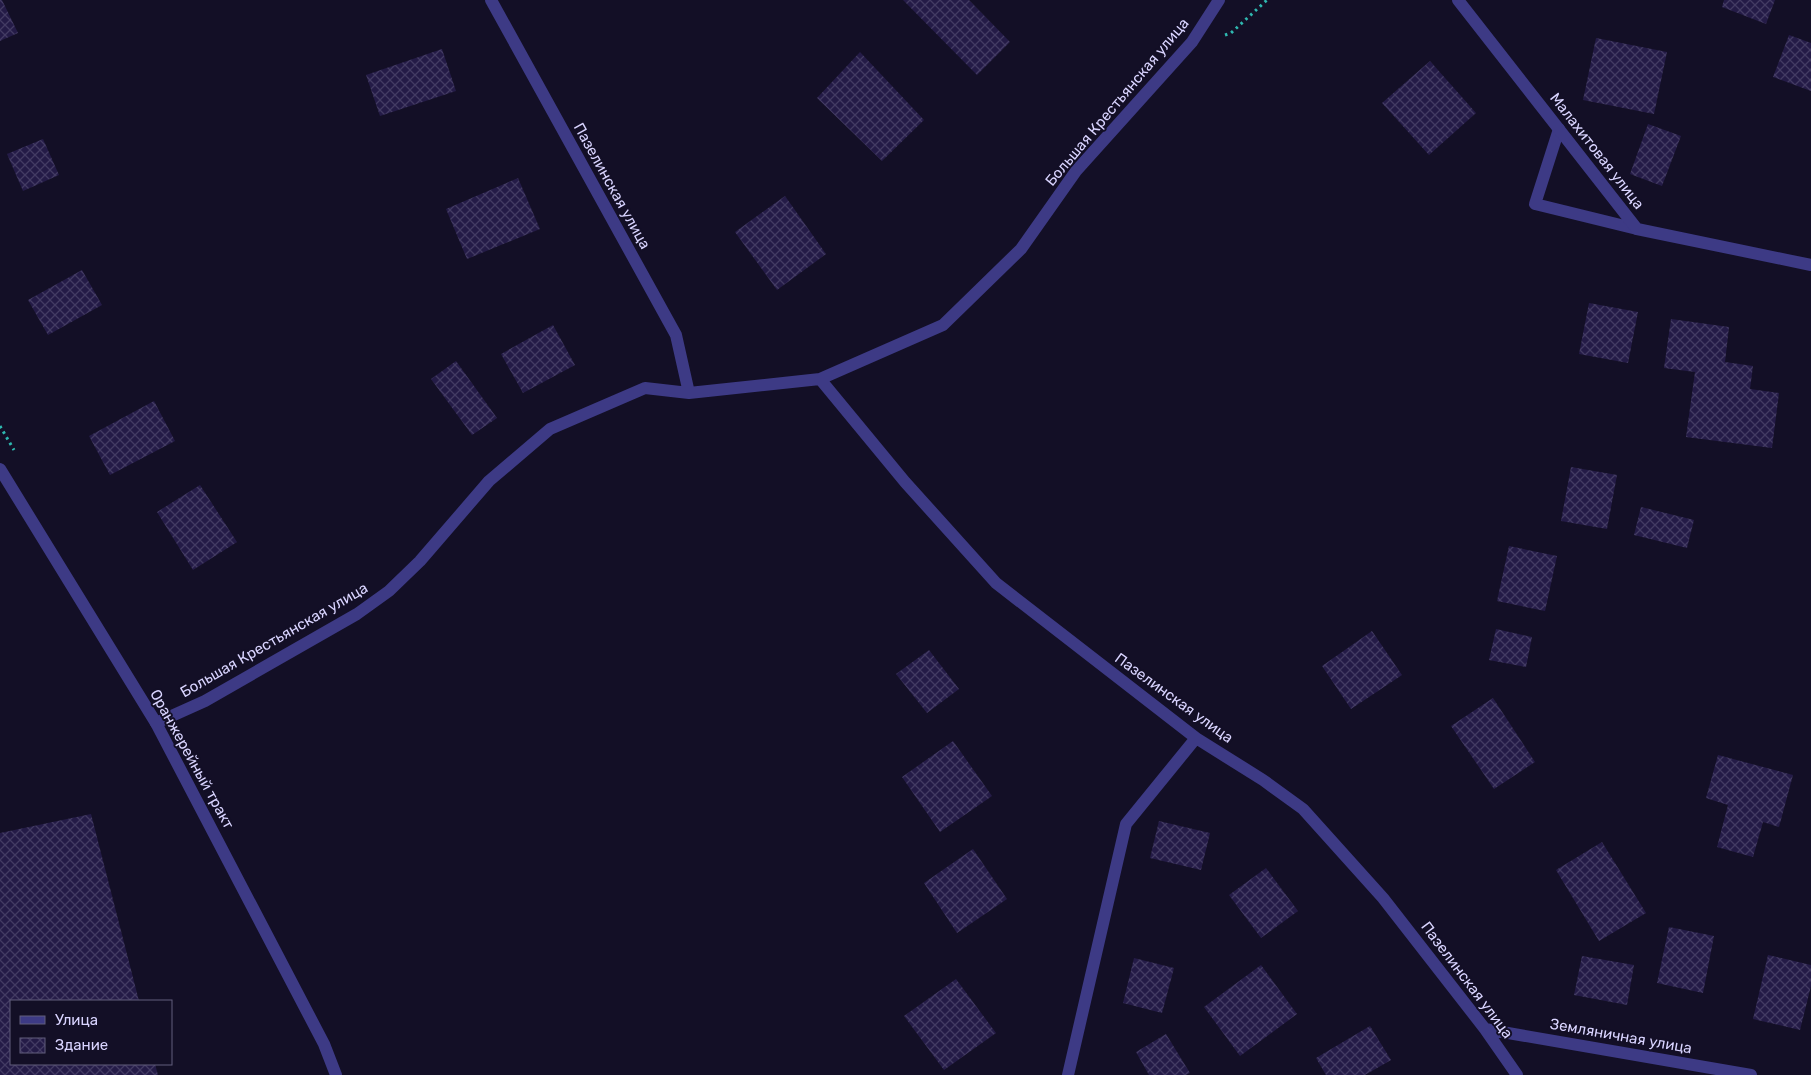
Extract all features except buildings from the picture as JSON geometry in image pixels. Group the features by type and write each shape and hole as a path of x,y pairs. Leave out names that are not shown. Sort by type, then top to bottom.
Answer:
{"street":[{"name":"Пазелинская улица","path":"491,0 676,335 689,393"},
{"name":"Большая Крестьянская улица","path":"156,723 205,701 357,614 388,591 420,560 490,481 550,429 646,388 689,393 820,379 943,325 1021,249 1076,171 1192,42 1219,0"},
{"name":"Малахитовая улица","path":"1458,0 1637,229 1811,265"},
{"path":"1558,129 1535,204 1637,229"},
{"name":"Пазелинская улица","path":"820,379 905,482 996,583 1196,738 1263,780 1303,809 1384,898 1485,1029 1517,1075"},
{"name":"Оранжерейный тракт","path":"0,469 156,723 324,1044 336,1075"},
{"path":"1068,1075 1126,824 1196,738"},
{"name":"Земляничная улица","path":"1485,1029 1751,1075"}]}
